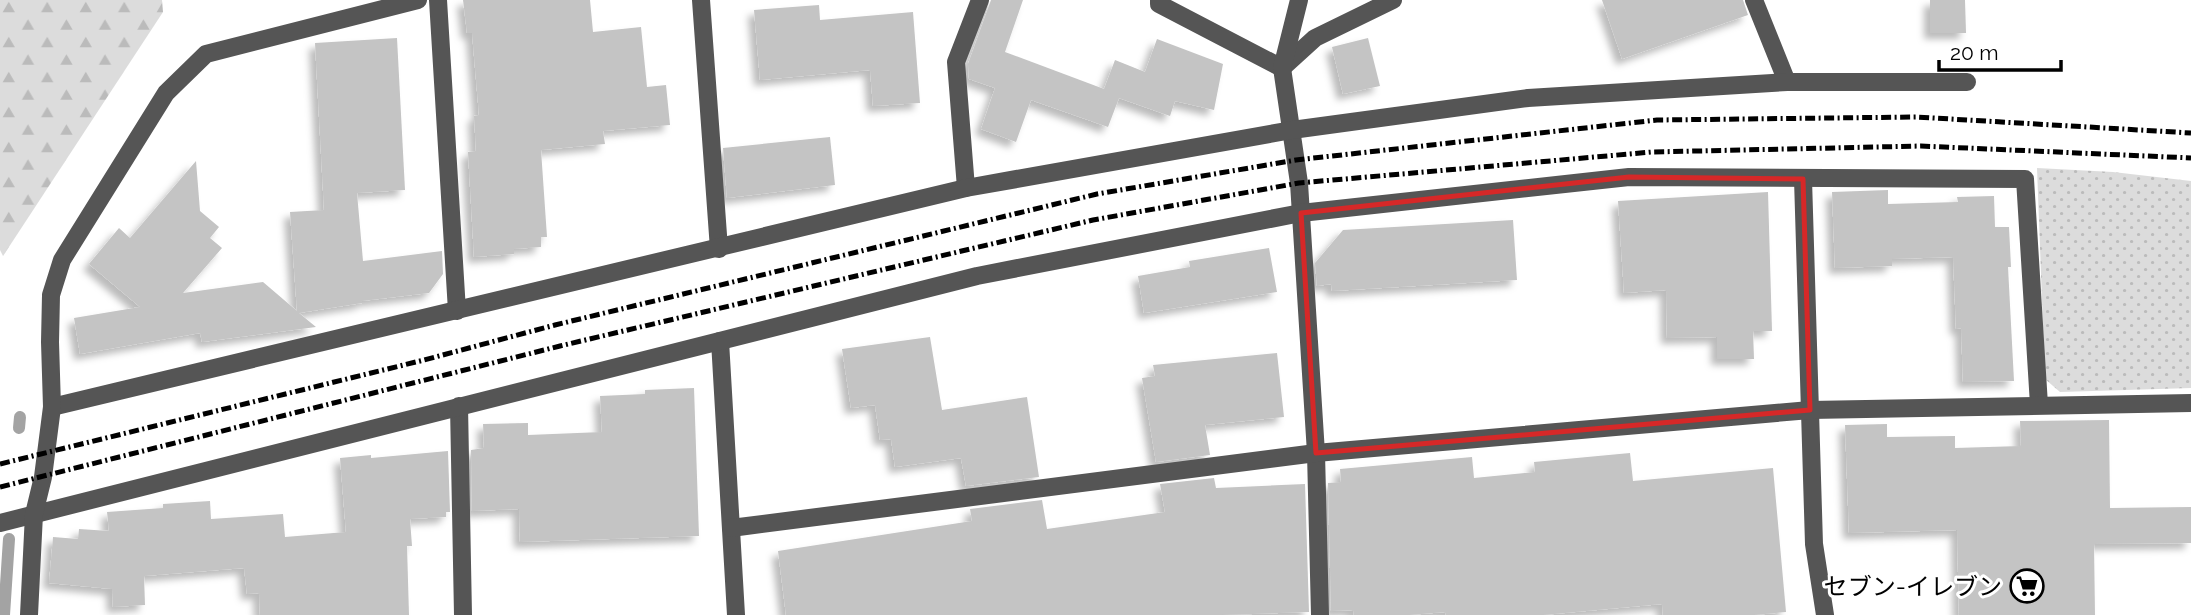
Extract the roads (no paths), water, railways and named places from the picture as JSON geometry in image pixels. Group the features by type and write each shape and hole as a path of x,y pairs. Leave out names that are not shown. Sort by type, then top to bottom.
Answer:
{"street":[{"path":"29,615 34,514 43,477 52,407 51,295 62,260 166,93 206,54 418,0"},
{"path":"438,0 457,311"},
{"path":"701,0 719,249"},
{"path":"967,188 956,62 980,0"},
{"path":"1159,0 1159,4 1282,68"},
{"path":"1299,0 1282,68 1301,213 1316,453 1320,615"},
{"path":"1282,68 1315,38 1393,0"},
{"path":"1754,0 1787,82"},
{"path":"52,407 967,188 1292,131 1528,98 1787,82 1967,82"},
{"path":"0,523 977,276 1301,213 1629,177 2025,180 2039,405"},
{"path":"1803,179 1814,544 1825,615"},
{"path":"720,341 736,615"},
{"path":"731,528 1316,453 1810,410 2191,403"},
{"path":"459,407 463,615"}],"waterway":[{"path":"19,428 20,417"},
{"path":"4,615 9,539"}],"railway":[{"path":"0,464 424,360 555,325 1097,194 1296,160 1657,120 1916,117 2191,133"},
{"path":"0,487 560,346 1093,220 1299,183 1652,152 1921,146 2191,158"}],"place":[{"name":"セブン-イレブン","path":"2027,586"}]}
